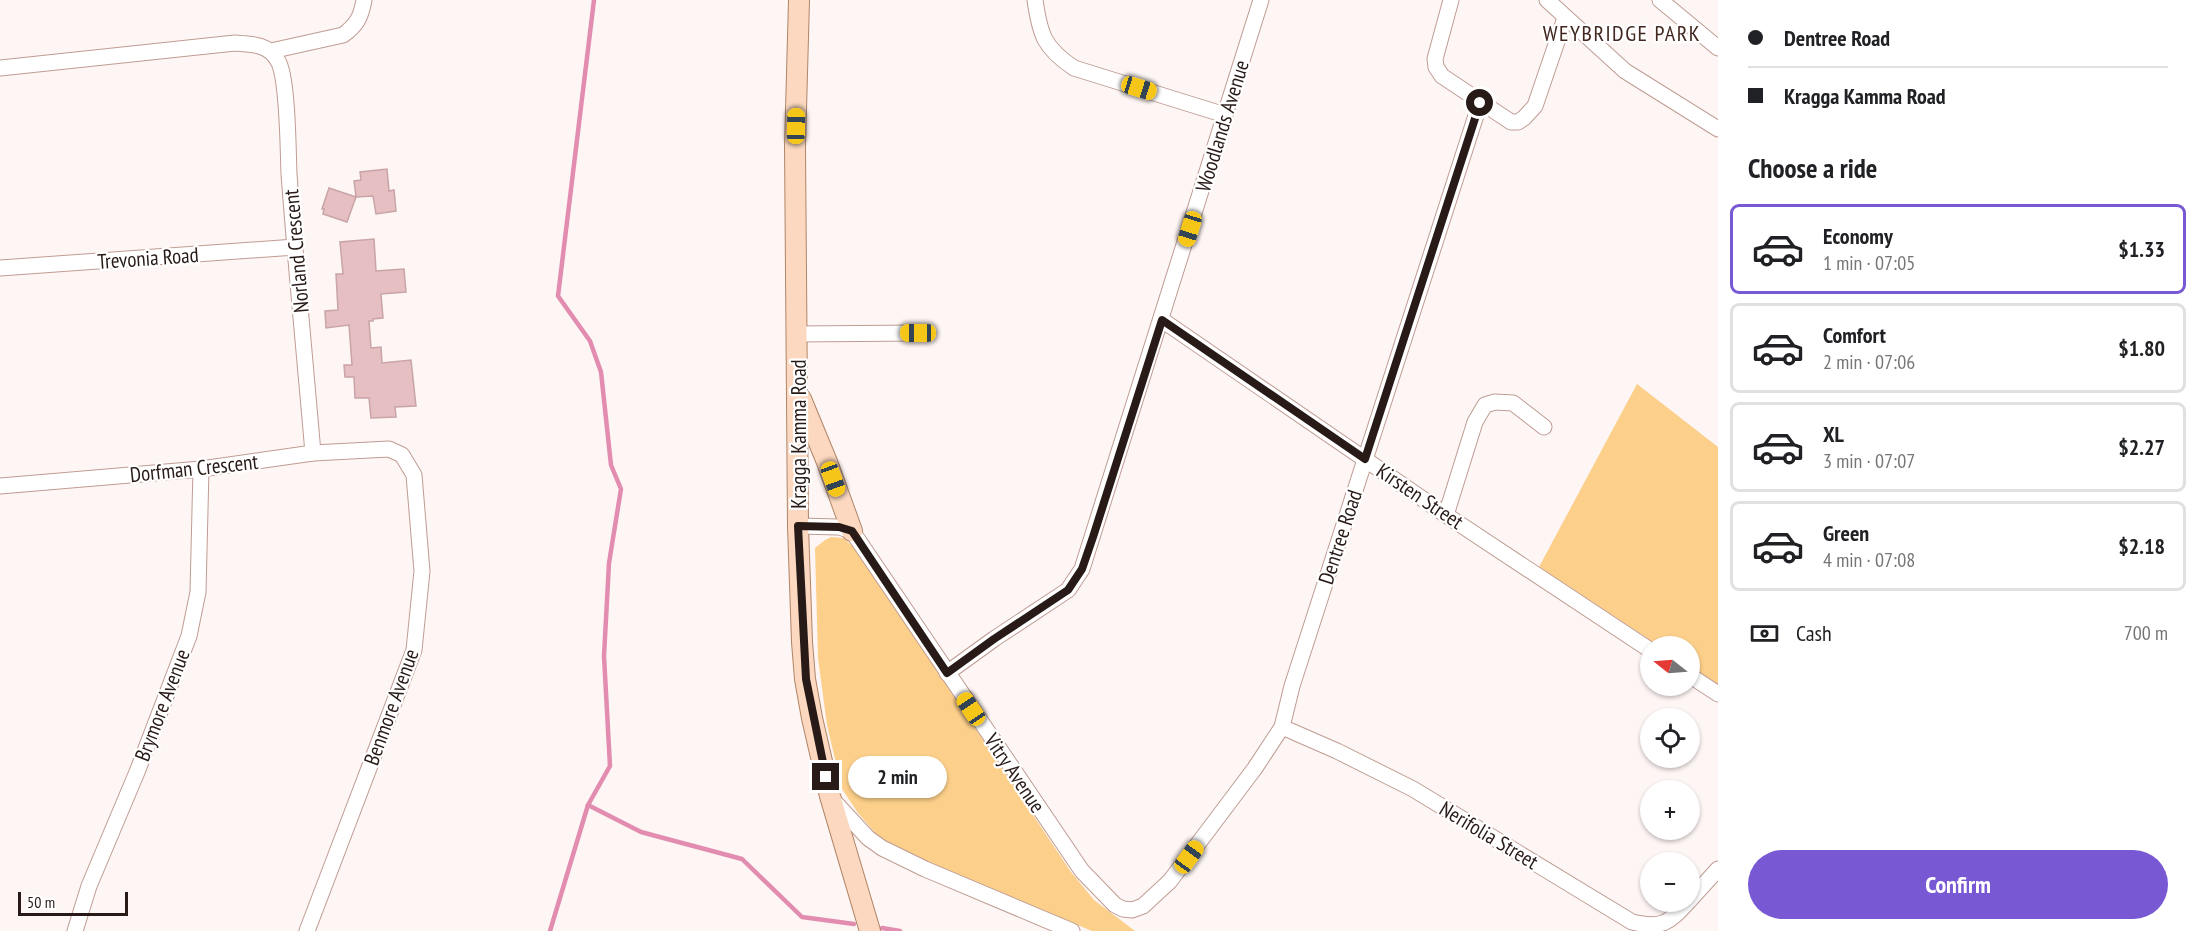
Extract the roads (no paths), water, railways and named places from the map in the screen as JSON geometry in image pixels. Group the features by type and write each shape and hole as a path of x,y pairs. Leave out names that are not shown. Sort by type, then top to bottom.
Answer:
{"main road":[{"name":"Kragga Kamma Road","path":"799,0 795,147 798,526 806,679 830,796 870,931"},
{"path":"797,391 827,462 852,531"}],"street":[{"path":"0,68 235,43 253,44 271,51 343,35 362,17 364,0"},
{"path":"1035,0 1041,34 1048,47 1057,57 1074,68 1225,115"},
{"name":"Woodlands Avenue","path":"947,673 1068,590 1075,581 1093,537 1261,0"},
{"path":"1451,0 1435,52 1435,63 1442,76 1511,122 1518,122 1529,114 1539,94 1565,18"},
{"path":"1547,0 1625,71 1718,129"},
{"path":"1660,0 1718,48"},
{"name":"Norland Crescent","path":"271,51 278,60 283,81 313,453"},
{"name":"Dentree Road","path":"1114,905 1124,909 1143,906 1170,881 1248,777 1282,727 1292,686 1480,103"},
{"name":"Trevonia Road","path":"0,268 295,247"},
{"name":"Kirsten Street","path":"1162,320 1446,515 1640,643"},
{"path":"798,334 918,333"},
{"path":"1446,515 1475,422 1485,405 1495,402 1513,403 1544,427"},
{"name":"Dorfman Crescent","path":"0,486 201,469 313,453 389,449"},
{"name":"Benmore Avenue","path":"307,931 414,650 422,571 414,475 402,455 389,449"},
{"name":"Brymore Avenue","path":"75,931 89,886 137,772 189,636 198,592 201,469"},
{"path":"798,526 839,527 852,531"},
{"name":"Vitry Avenue","path":"852,531 1082,871 1114,905"},
{"path":"1700,682 1718,694"},
{"name":"Nerifolia Street","path":"1282,727 1337,751 1413,789 1632,922 1648,926 1661,924 1672,920 1679,912"},
{"path":"830,796 868,838 882,848 909,862 1072,931"},
{"name":"Nerifolia Street","path":"1700,889 1718,869"}],"waterway":[{"path":"550,931 588,805 610,766 604,656 609,563 621,489 611,465 601,372 590,341 558,296 594,0"},
{"path":"588,805 641,832 742,859 802,917 854,924"},
{"path":"882,928 900,931"}],"district":[{"name":"WEYBRIDGE PARK","path":"1622,33"}]}
